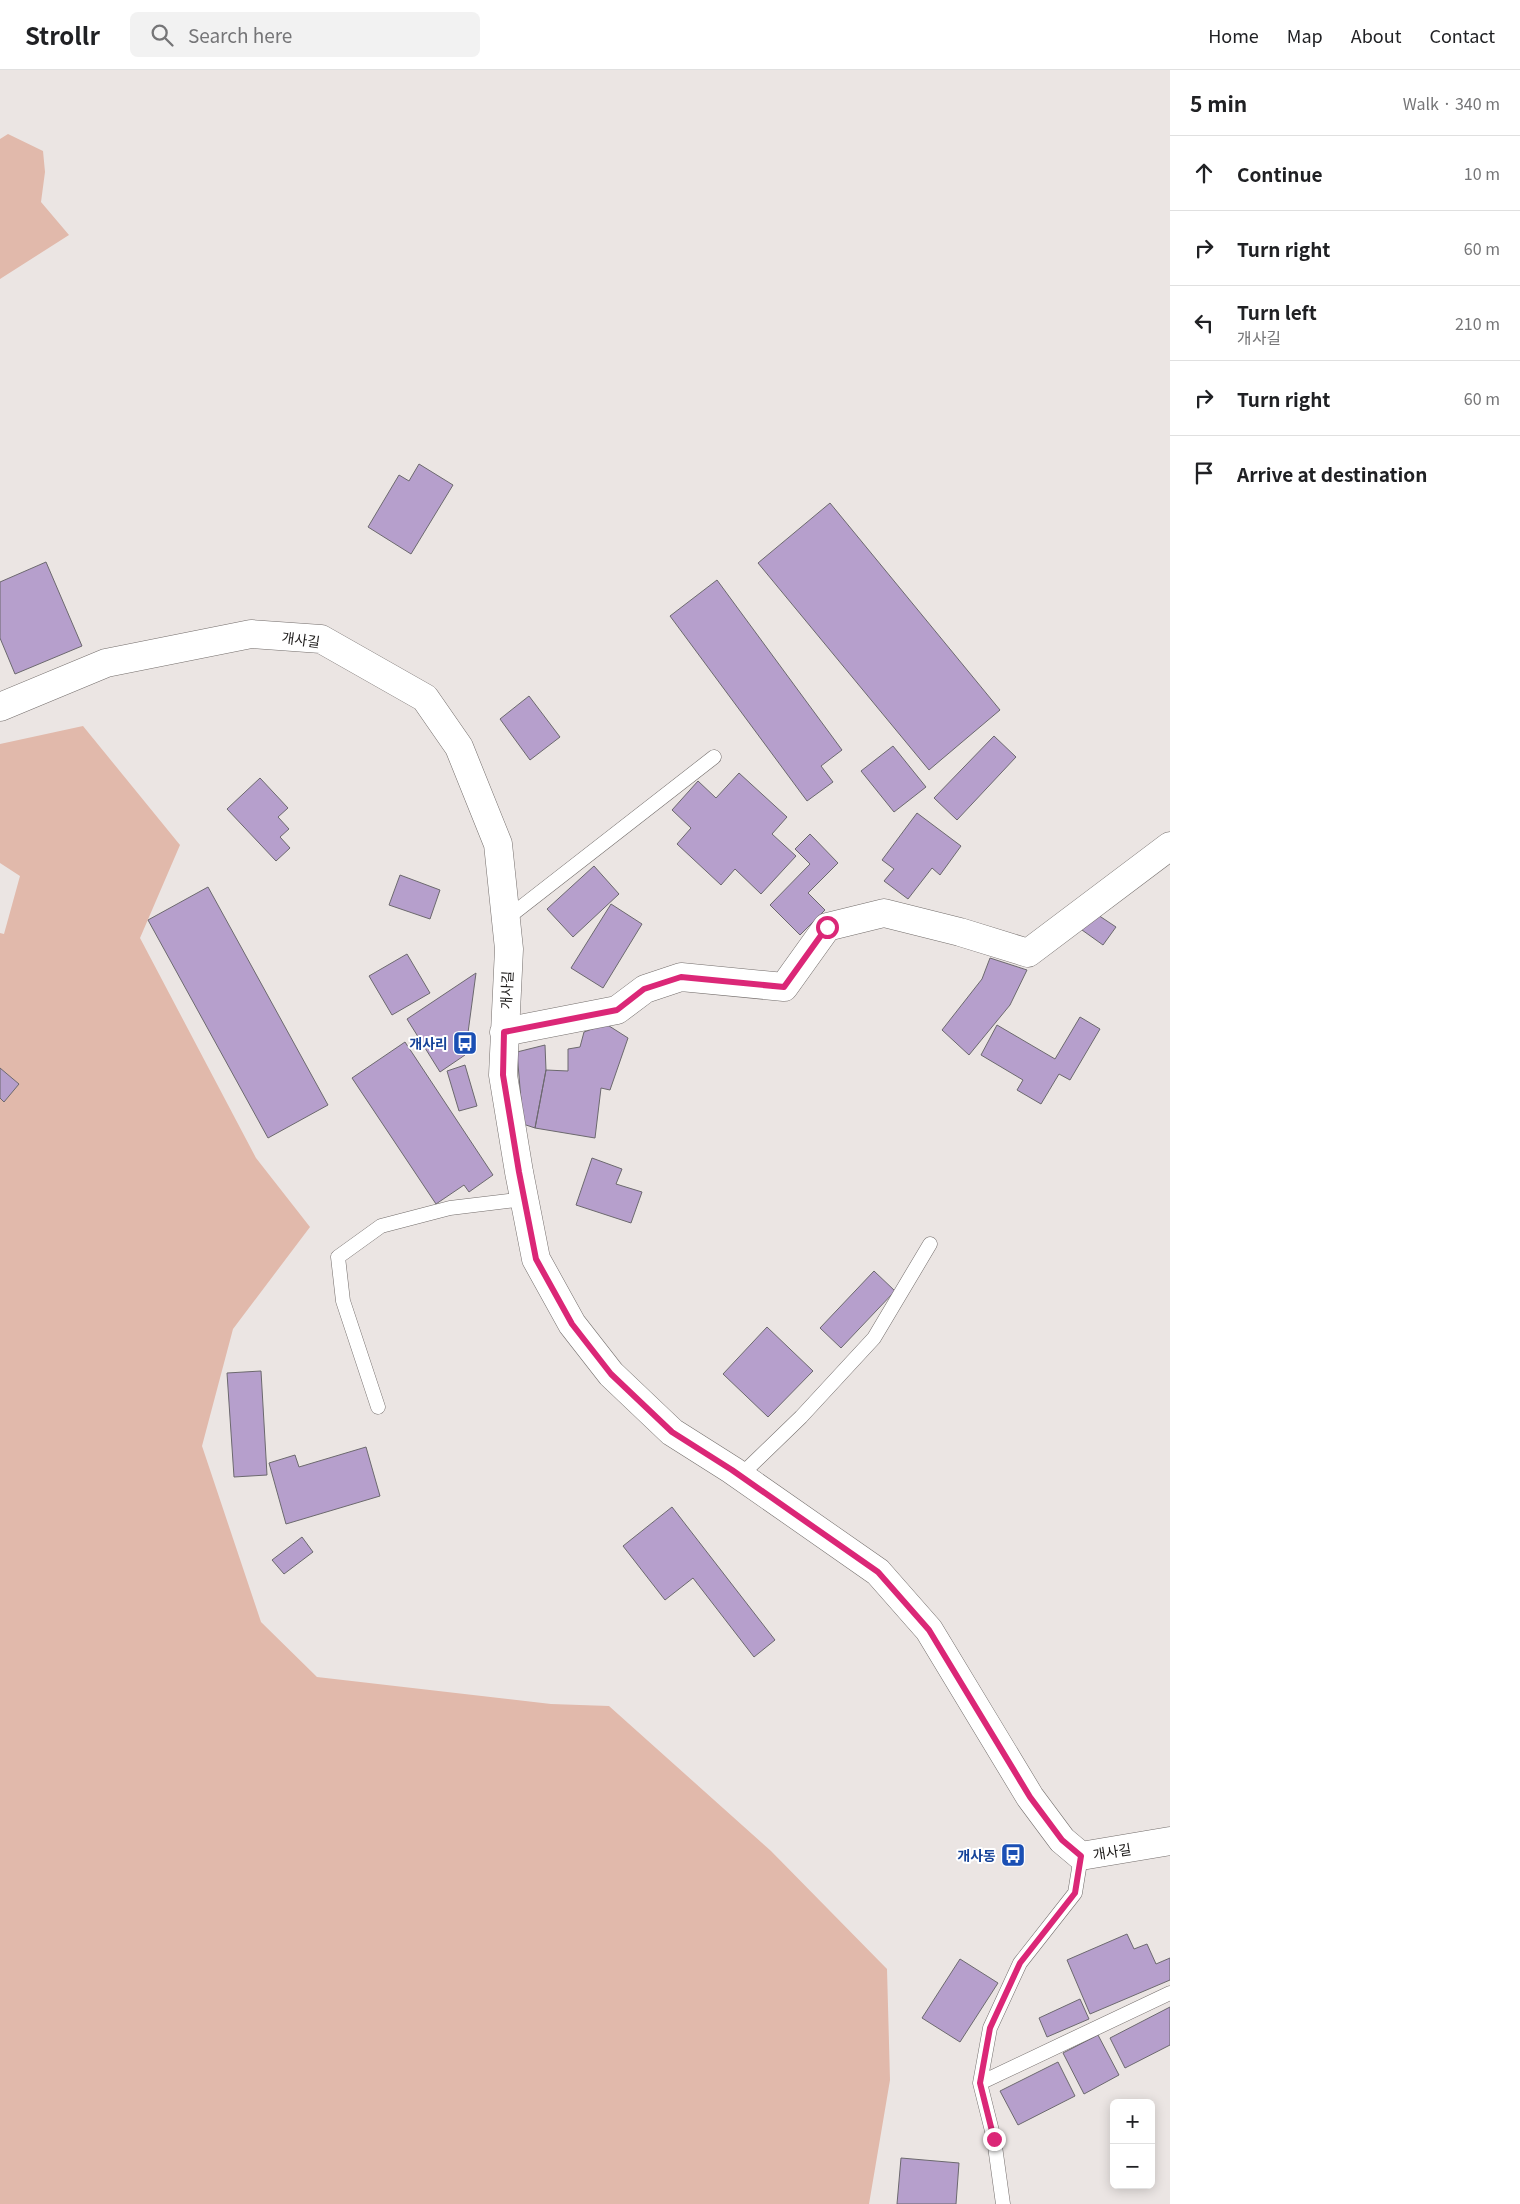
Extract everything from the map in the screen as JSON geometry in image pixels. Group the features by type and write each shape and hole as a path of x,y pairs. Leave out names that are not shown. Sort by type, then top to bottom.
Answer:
{"street":[{"name":"개사길","path":"0,707 106,663 251,634 321,639 425,698 459,747 498,844 509,949 503,1075 536,1259 578,1332 611,1374 672,1432 740,1476 878,1572 929,1630 1030,1797 1062,1840 1081,1856 1170,1841"},
{"path":"504,1032 617,1010 644,989 681,977 784,987 827,927 884,913 960,932 1028,952 1170,846"}],"lane":[{"path":"506,919 714,757"},
{"path":"378,1407 343,1301 338,1258 381,1226 450,1208 524,1199"},
{"path":"740,1476 801,1416 874,1338 930,1244"},
{"path":"1003,2204 994,2139 980,2083 990,2028 1020,1963 1075,1893 1081,1856"},
{"path":"980,2083 1170,1993"}],"shaded area":[{"path":"8,134 43,151 45,172 41,202 69,235 0,279 0,139"},
{"path":"83,726 180,845 140,938 256,1158 310,1227 233,1329 202,1446 261,1622 317,1677 551,1704 609,1706 771,1851 887,1969 890,2080 869,2204 0,2204 0,933 4,934 20,876 0,863 0,744"}],"building":[{"path":"419,464 453,485 411,554 368,527 399,475 409,481"},
{"path":"830,503 1000,710 929,770 758,563"},
{"path":"46,562 82,646 15,674 0,638 0,582"},
{"path":"717,580 842,750 821,766 833,782 807,801 670,616"},
{"path":"529,696 560,737 530,760 500,719"},
{"path":"994,736 1016,757 957,820 934,798"},
{"path":"893,746 926,787 894,812 861,771"},
{"path":"739,773 787,817 772,834 796,856 761,894 735,869 721,885 677,844 691,828 672,810 698,781 716,798"},
{"path":"260,778 288,808 278,817 289,829 280,837 290,848 276,861 227,809"},
{"path":"917,813 961,846 940,875 932,868 908,899 884,881 894,869 882,860"},
{"path":"810,834 838,863 808,893 825,910 800,935 770,905 810,864 795,849"},
{"path":"594,866 619,894 573,937 547,909"},
{"path":"400,875 440,890 430,919 389,905"},
{"path":"208,887 328,1105 268,1138 148,920"},
{"path":"611,904 642,924 603,988 571,968"},
{"path":"1095,913 1116,927 1103,945 1082,930"},
{"path":"407,954 430,993 392,1015 369,976"},
{"path":"990,958 1027,970 1010,1005 969,1055 942,1030 982,979"},
{"path":"476,973 465,1055 440,1072 407,1019"},
{"path":"1080,1017 1100,1029 1070,1080 1059,1074 1041,1104 1017,1090 1023,1080 981,1055 997,1025 1055,1059"},
{"path":"606,1024 628,1038 610,1090 601,1088 595,1138 535,1128 546,1070 568,1071 568,1049 580,1047 584,1032"},
{"path":"405,1042 493,1175 469,1192 464,1185 436,1204 352,1078"},
{"path":"545,1045 546,1070 535,1128 523,1124 517,1052"},
{"path":"465,1065 477,1106 459,1111 447,1071"},
{"path":"0,1068 19,1084 4,1102 0,1098"},
{"path":"592,1158 622,1169 616,1184 642,1192 631,1223 576,1205"},
{"path":"874,1271 895,1291 841,1348 820,1328"},
{"path":"767,1327 813,1371 768,1417 723,1374"},
{"path":"261,1371 267,1475 234,1477 227,1373"},
{"path":"366,1447 380,1496 286,1524 269,1463 295,1455 299,1467"},
{"path":"672,1507 775,1640 754,1657 693,1578 665,1600 623,1546"},
{"path":"302,1537 313,1552 284,1574 272,1560"},
{"path":"1127,1934 1134,1949 1147,1944 1156,1964 1170,1958 1170,1980 1090,2014 1067,1960"},
{"path":"960,1959 998,1983 960,2042 922,2018"},
{"path":"1080,1999 1089,2019 1047,2037 1039,2018"},
{"path":"1170,2007 1170,2045 1125,2068 1110,2038"},
{"path":"1098,2035 1119,2075 1084,2094 1063,2053"},
{"path":"1058,2062 1075,2096 1018,2125 1000,2091"},
{"path":"901,2158 959,2163 956,2204 897,2204"}],"place":[{"name":"개사리","path":"465,1043"},
{"name":"개사동","path":"1013,1855"}],"route":[{"path":"827,927 784,987 681,977 644,989 617,1010 504,1032 503,1075 536,1259 572,1324 611,1374 672,1432 732,1470 878,1572 929,1630 1030,1797 1062,1840 1081,1856 1075,1893 1020,1963 990,2028 980,2083 994,2139"}]}
